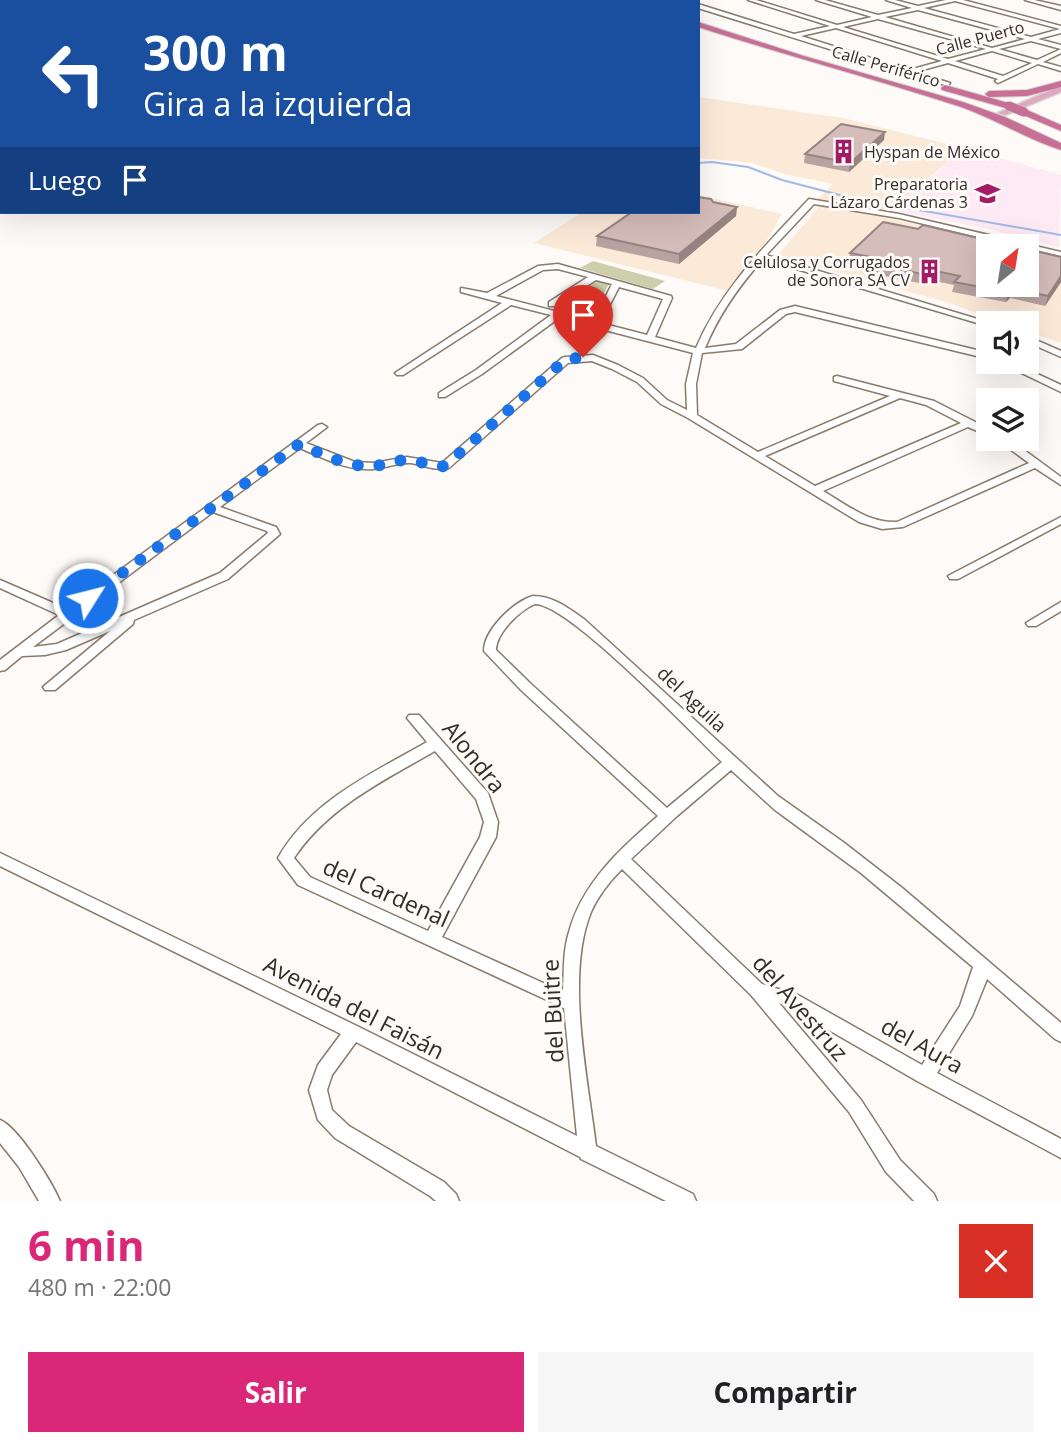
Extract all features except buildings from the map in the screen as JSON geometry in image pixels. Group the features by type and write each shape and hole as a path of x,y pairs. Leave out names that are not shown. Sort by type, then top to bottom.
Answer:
{"highway":[{"name":"Calle Periférico","path":"700,23 822,65 960,104 1061,147"},
{"name":"Calle Periférico","path":"700,23 815,59 925,83 1006,110 1024,111 1061,128"},
{"path":"822,65 900,81 1006,110 1061,140"},
{"path":"925,83 1005,95 1061,87"}],"main road":[{"path":"1006,110 1061,87"},
{"path":"1006,110 1034,107 1061,96"}],"street":[{"path":"745,0 760,3"},
{"path":"751,0 1003,78"},
{"path":"819,0 1061,69"},
{"path":"889,0 1061,49"},
{"path":"794,36 955,0 1061,29"},
{"path":"1028,0 1061,8"},
{"path":"700,5 948,84"},
{"name":"Calle Puerto","path":"907,72 1061,29"},
{"path":"993,83 1061,49"},
{"path":"692,416 688,391 698,351 720,306 761,256 812,201 912,219 1061,254"},
{"path":"761,256 976,320"},
{"path":"489,296 548,265 595,277 668,298 650,339"},
{"path":"552,304 595,277"},
{"path":"600,316 617,283"},
{"path":"464,290 698,351 740,348 783,312 796,309 976,353"},
{"path":"400,373 509,302"},
{"path":"442,395 480,372 557,315"},
{"path":"1039,344 1061,354"},
{"path":"418,362 422,350"},
{"path":"299,444 359,466 406,460 433,468 445,466 565,360 583,357 593,358 640,380 664,402 759,455 863,520 881,526 899,525 1035,464"},
{"path":"1030,374 1061,388"},
{"path":"837,379 930,403 976,427"},
{"path":"759,455 901,395"},
{"path":"816,490 968,423"},
{"path":"0,667 322,427"},
{"path":"1021,451 1061,482"},
{"path":"21,652 61,647 224,576 274,534 271,529 212,508"},
{"path":"954,576 1061,520"},
{"path":"0,584 68,614"},
{"name":"del Aguila","path":"668,817 526,688 490,650 490,641 523,604 531,599 542,600 567,612 674,705 730,763 790,814 837,845 1061,1034"},
{"path":"1032,623 1061,606"},
{"path":"50,687 143,610"},
{"name":"Alondra","path":"414,718 483,797 491,822 488,837 432,939"},
{"name":"del Cardenal","path":"435,744 337,803 296,840 286,858 304,881 572,1004"},
{"name":"del Buitre","path":"587,1153 572,1004 571,960 575,932 584,908 601,883 668,817 730,763"},
{"name":"Avenida del Faisán","path":"0,859 353,1032 686,1201"},
{"name":"del Avestruz","path":"623,860 757,990 855,1106 893,1166 927,1201"},
{"path":"925,1076 974,1000 982,965"},
{"name":"del Aura","path":"757,990 792,1000 1061,1149"},
{"path":"353,1032 324,1071 318,1090 324,1114 342,1132 437,1189 449,1201"},
{"path":"0,1129 26,1161 50,1201"}],"shaded area":[{"path":"700,97 843,118 963,148 889,214 831,202 815,202 833,184 785,174 752,163 700,158"},
{"name":"Preparatoria Lázaro Cárdenas 3","path":"963,148 1061,175 1059,247 1040,242 1040,234 1008,234 895,211"},
{"path":"700,195 782,214 749,271 732,292 534,243 579,214 700,214"},
{"path":"829,205 976,237 976,298 1040,298 1040,252 1061,256 1061,343 1039,335 1039,311 976,313 946,302 777,256 819,207"}],"green space":[{"path":"593,261 665,281 653,289 580,268"},
{"path":"598,281 609,284 591,316 555,306"}],"waterway":[{"path":"700,163 748,167 782,180 851,198 1061,235"}],"place":[{"name":"Hyspan de México","path":"844,152"},
{"name":"Preparatoria Lázaro Cárdenas 3","path":"988,193"},
{"name":"Celulosa y Corrugados de Sonora SA CV","path":"930,271"}],"route":[{"path":"88,598 299,444 359,466 406,460 433,468 445,466 565,360 583,357"}]}
